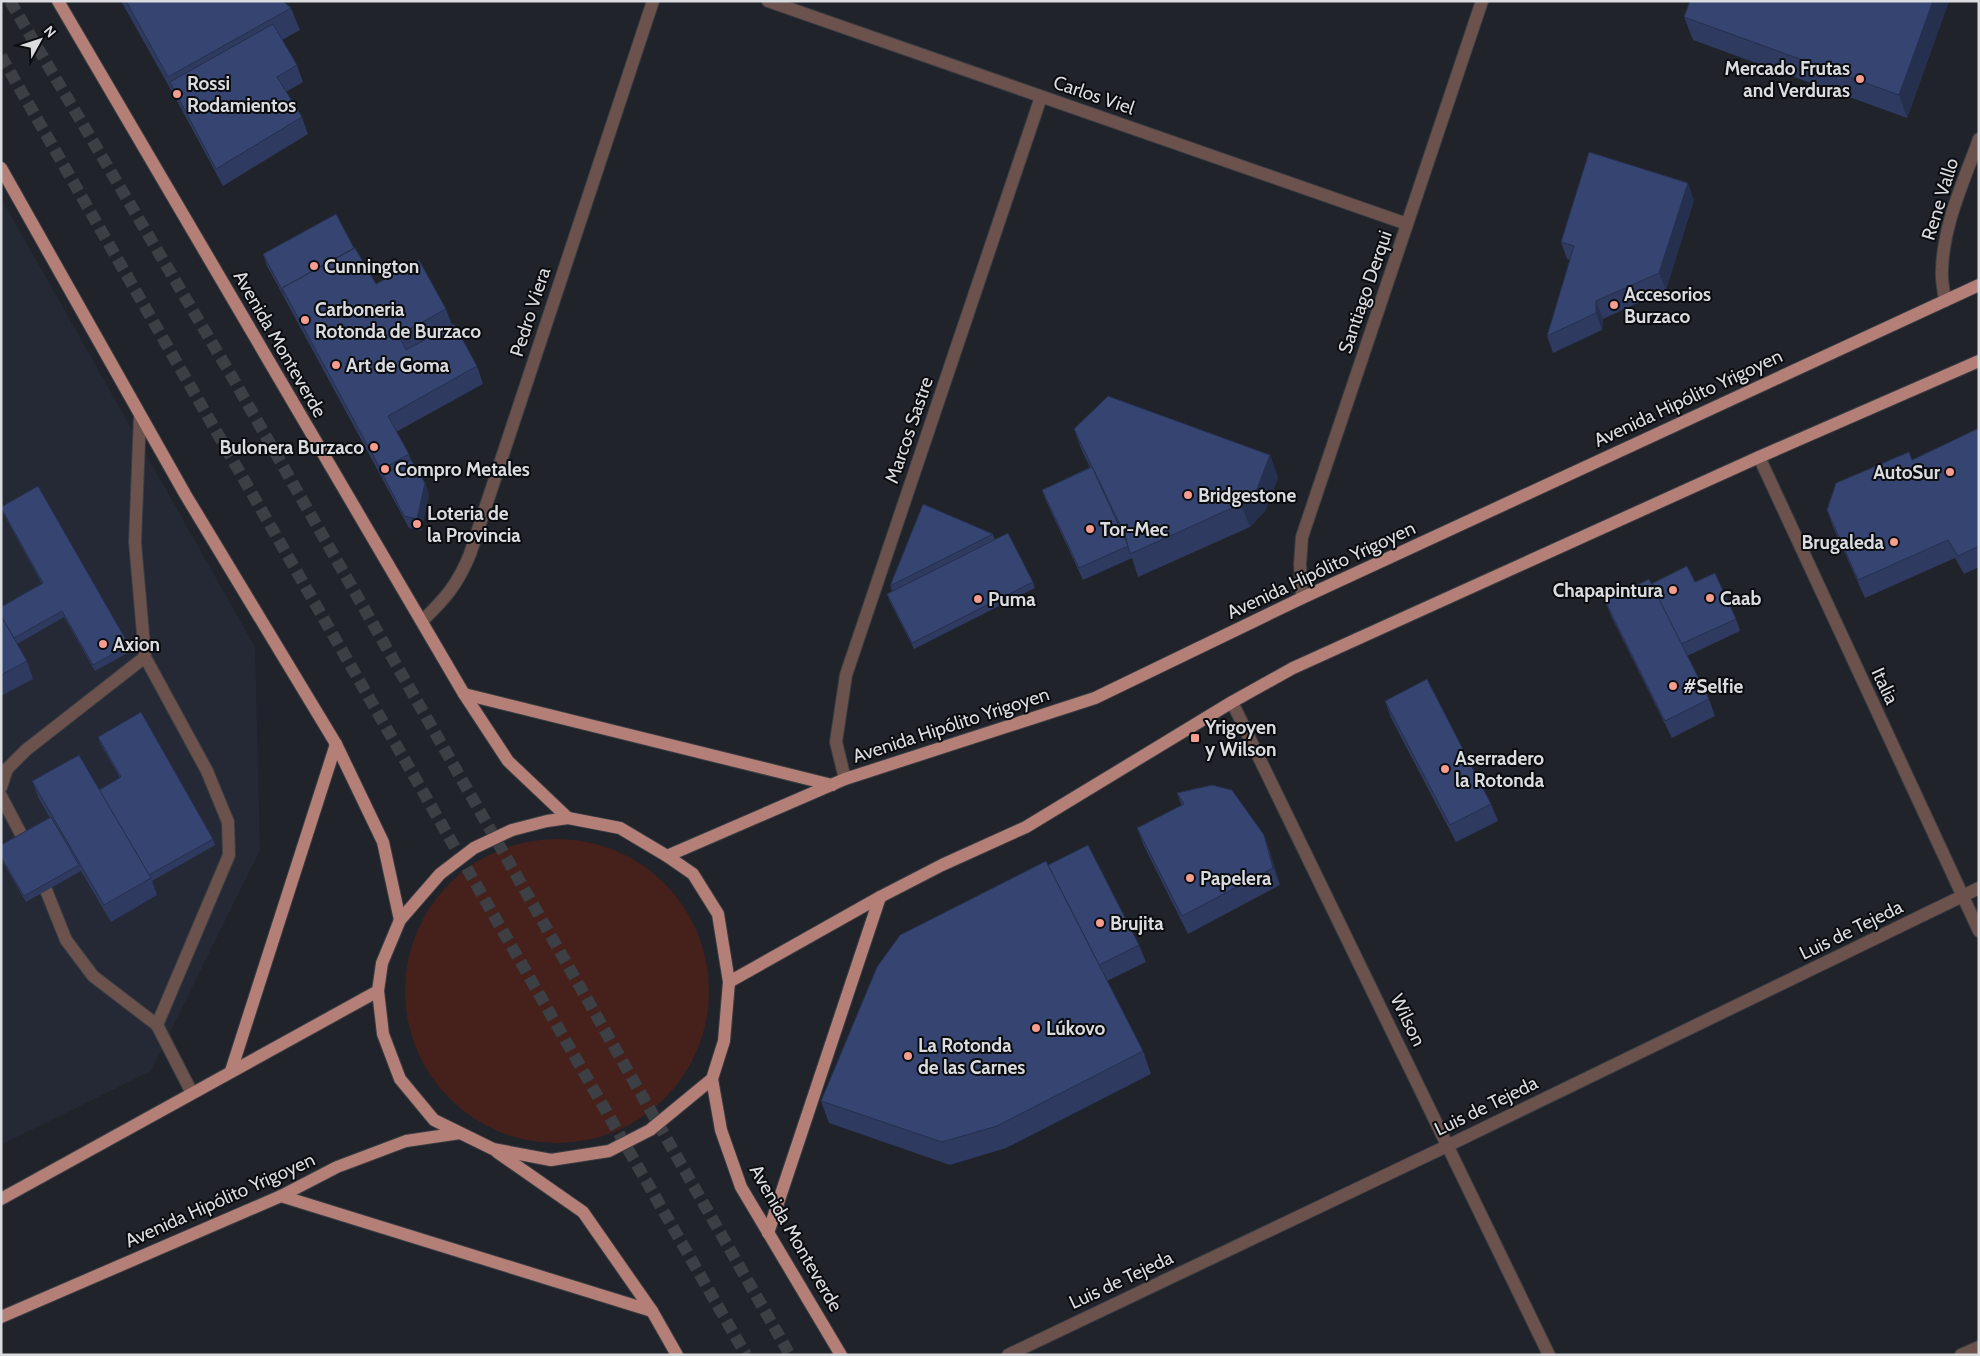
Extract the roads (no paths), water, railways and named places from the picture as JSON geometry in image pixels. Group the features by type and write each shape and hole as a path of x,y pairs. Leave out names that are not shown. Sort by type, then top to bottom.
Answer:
{"main road":[{"name":"Avenida Monteverde","path":"58,1 464,694 508,761 568,818"},
{"path":"1,168 140,416 336,744 383,842 400,920"},
{"name":"Avenida Hipólito Yrigoyen","path":"667,856 832,784 1095,698 1302,598 1979,285"},
{"path":"729,982 880,896 942,865 1026,827 1232,702 1293,668 1759,457 1979,361"},
{"path":"464,694 832,784"},
{"path":"231,1071 336,744"},
{"path":"493,1149 551,1160 609,1152 650,1130 712,1079 724,1040 729,982 718,914 693,874 620,828 568,818 512,830 474,848 440,874 400,920 382,963 378,991 383,1034 400,1079 434,1120 493,1149 583,1212 652,1310 677,1355"},
{"path":"768,1233 880,896"},
{"path":"1,1199 231,1071 318,1026 378,991"},
{"name":"Avenida Monteverde","path":"712,1079 721,1130 741,1186 841,1355"},
{"name":"Avenida Hipólito Yrigoyen","path":"1,1317 280,1196 337,1167 406,1141 460,1133"},
{"path":"280,1196 652,1310"}],"street":[{"name":"Pedro Viera","path":"422,621 445,599 460,579 470,554 653,1"},
{"name":"Carlos Viel","path":"768,1 1407,224"},
{"name":"Santiago Derqui","path":"1302,598 1300,564 1302,537 1482,1"},
{"name":"Marcos Sastre","path":"846,779 836,742 846,675 1041,97"},
{"name":"Rene Vallo","path":"1945,301 1941,271 1948,227 1979,139"},
{"path":"140,416 135,542 145,657 207,771 228,822 229,855 157,1025"},
{"name":"Italia","path":"1759,457 1979,930"},
{"path":"1,787 7,769 26,750 145,657"},
{"name":"Wilson","path":"1232,702 1549,1355"},
{"path":"1,796 24,840"},
{"name":"Luis de Tejeda","path":"1008,1355 1448,1146 1979,888"},
{"path":"46,890 66,940 93,976 157,1025 192,1093"},
{"path":"1961,1355 1979,1347"}],"tunnel":[{"path":"10,1 231,375 790,1355"},
{"path":"1,56 746,1355"}],"place":[{"name":"Mercado Frutas and Verduras","path":"1860,79"},
{"name":"Rossi Rodamientos","path":"177,94"},
{"name":"Cunnington","path":"314,266"},
{"name":"Accesorios Burzaco","path":"1614,305"},
{"name":"Carboneria Rotonda de Burzaco","path":"305,320"},
{"name":"Art de Goma","path":"336,365"},
{"name":"Bulonera Burzaco","path":"374,447"},
{"name":"Compro Metales","path":"385,469"},
{"name":"AutoSur","path":"1950,472"},
{"name":"Bridgestone","path":"1188,495"},
{"name":"Loteria de la Provincia","path":"417,524"},
{"name":"Tor-Mec","path":"1090,529"},
{"name":"Brugaleda","path":"1894,542"},
{"name":"Chapapintura","path":"1673,590"},
{"name":"Caab","path":"1710,598"},
{"name":"Puma","path":"978,599"},
{"name":"Axion","path":"103,644"},
{"name":"#Selfie","path":"1673,686"},
{"name":"Yrigoyen y Wilson","path":"1195,738"},
{"name":"Aserradero la Rotonda","path":"1445,769"},
{"name":"Papelera","path":"1190,878"},
{"name":"Brujita","path":"1100,923"},
{"name":"Lúkovo","path":"1036,1028"},
{"name":"La Rotonda de las Carnes","path":"908,1056"}]}
